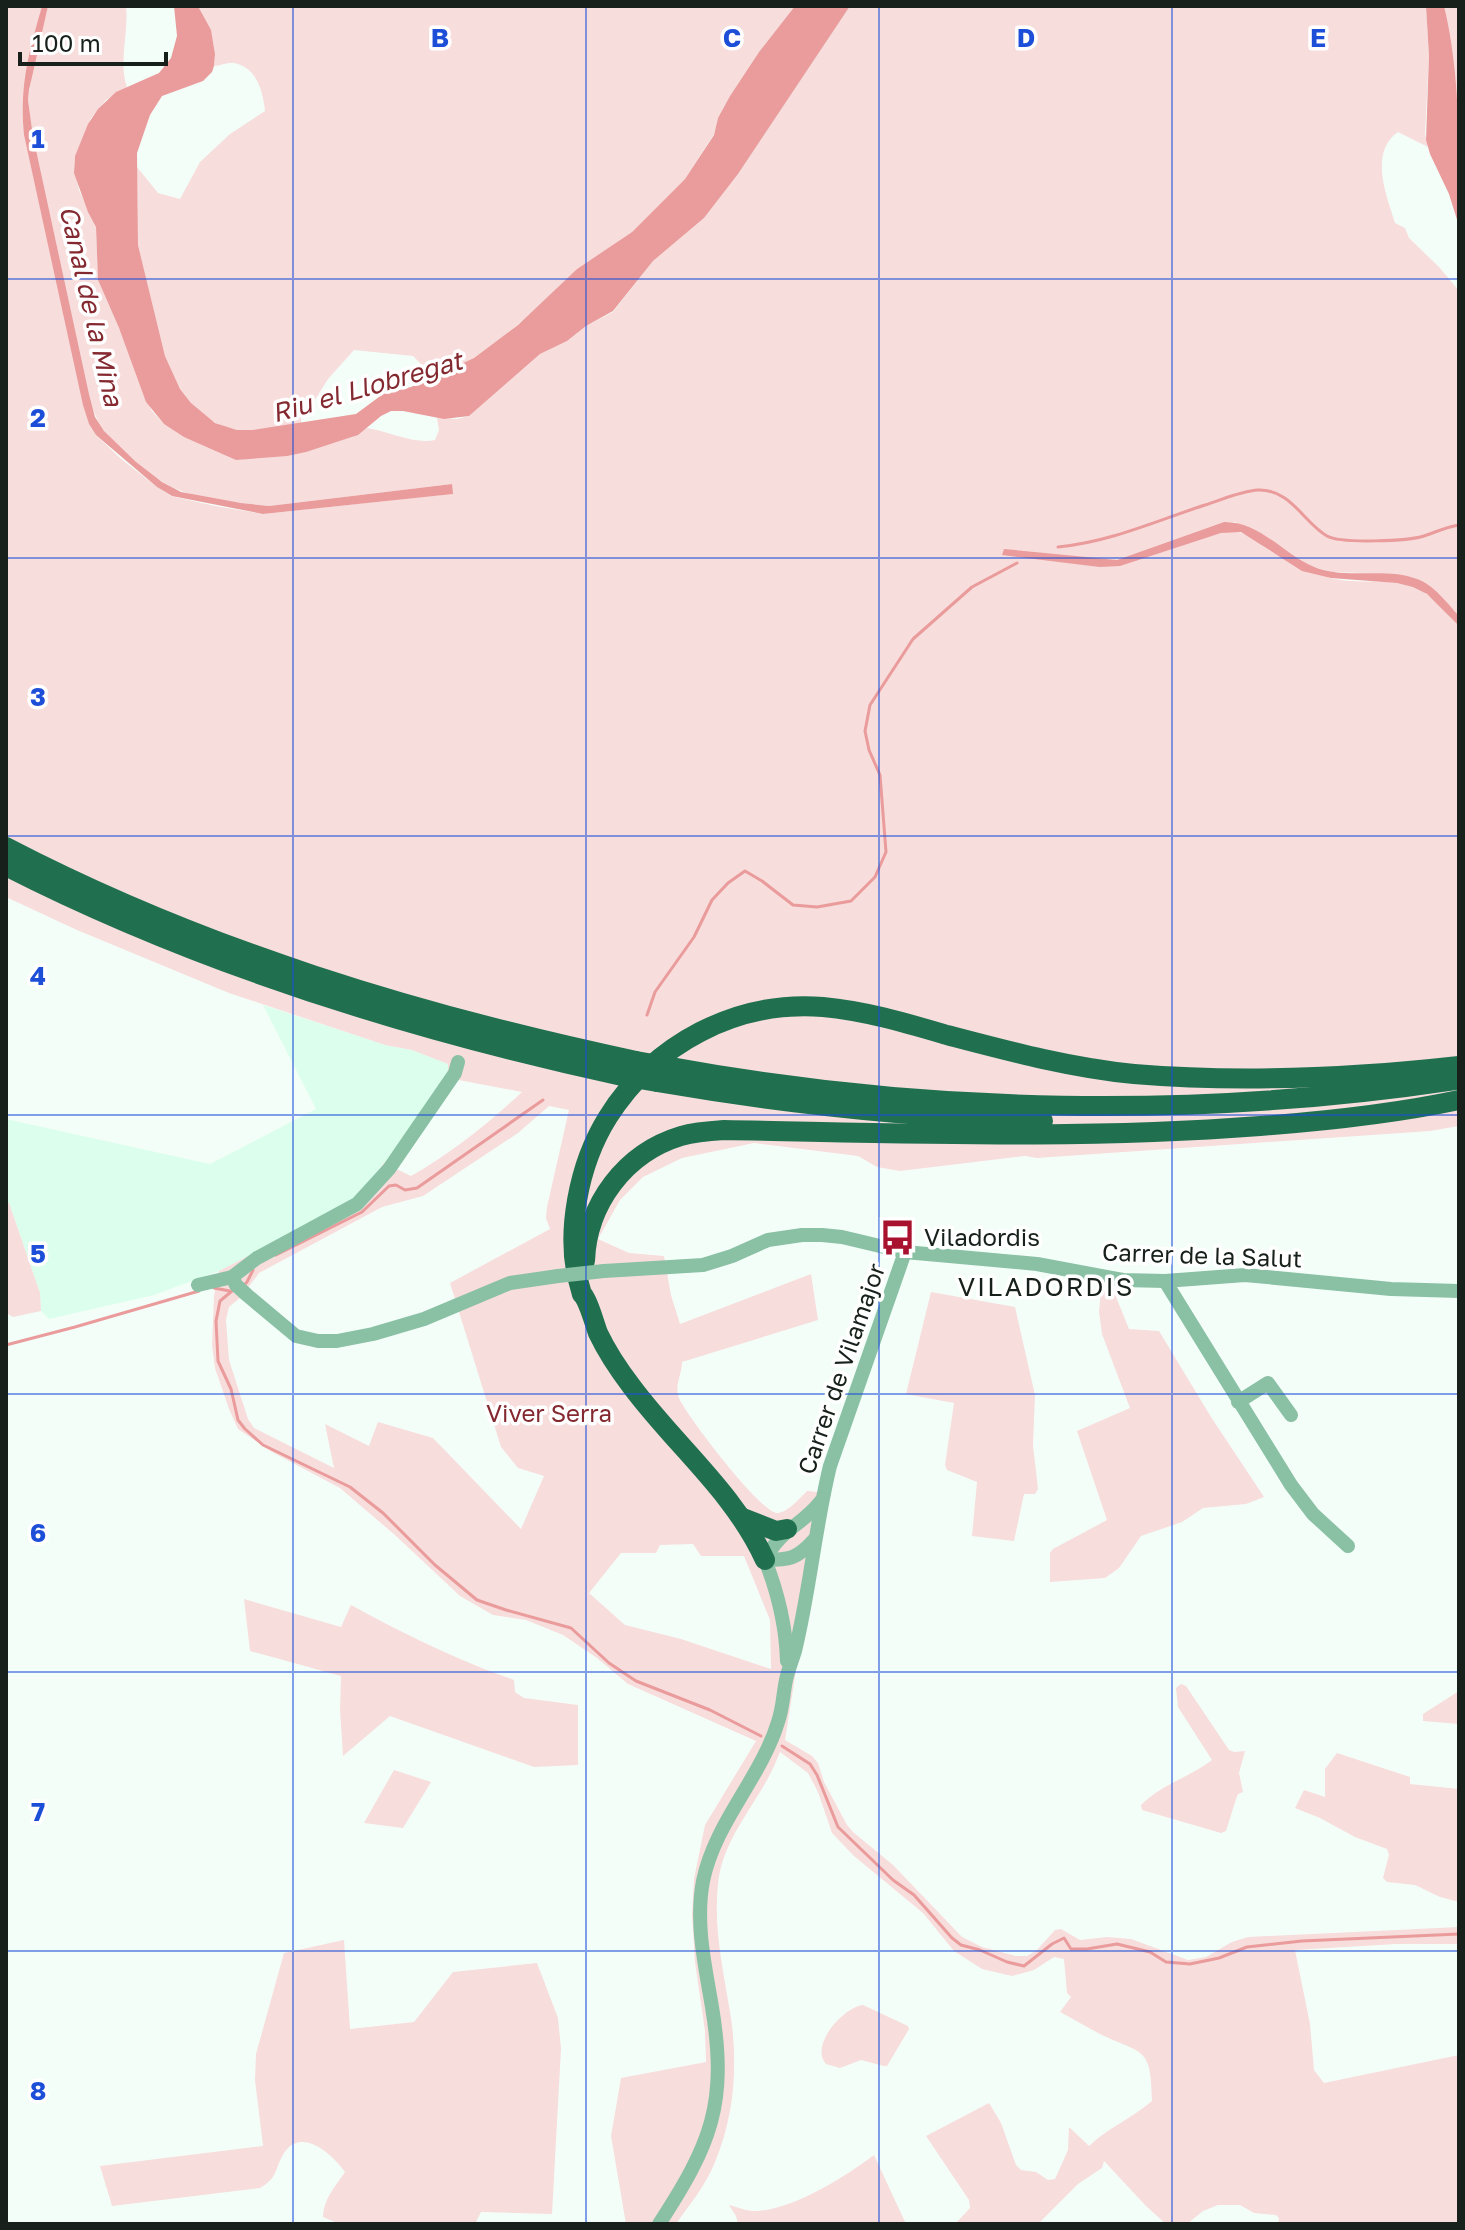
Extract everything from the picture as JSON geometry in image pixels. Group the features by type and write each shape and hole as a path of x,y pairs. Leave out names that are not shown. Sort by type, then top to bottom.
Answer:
{"highway":[{"path":"6,847 118,900 220,943 386,999 547,1042 629,1068"},
{"path":"6,866 114,917 218,959 382,1015 480,1043 664,1074 769,1100 870,1112 1003,1120 1159,1122 1327,1113 1459,1098"},
{"path":"765,1560 743,1518 727,1496 634,1390 601,1338 578,1279 574,1229 580,1185 595,1140 620,1098 644,1071 668,1051 697,1033 737,1017 798,1007 844,1010 891,1019 1060,1062 1132,1074 1253,1079 1334,1077 1459,1066"},
{"path":"664,1074 919,1098 1063,1105 1242,1102 1325,1096 1459,1079"},
{"path":"586,1301 585,1247 601,1199 616,1178 634,1162 681,1136 724,1130 1070,1135 1175,1133 1359,1117 1417,1109 1459,1098"},
{"path":"743,1518 764,1528 776,1531 787,1529"}],"street":[{"path":"198,1285 238,1285 257,1258 357,1204 389,1169 455,1073 458,1062"},
{"name":"Carrer de la Salut","path":"238,1285 296,1336 337,1341 424,1319 510,1283 604,1271 703,1265 768,1240 802,1235 842,1237 905,1252 1037,1264 1123,1280 1165,1281 1245,1275 1391,1289 1459,1291"},
{"name":"Carrer de Vilamajor","path":"786,1678 795,1652 830,1466 905,1252"},
{"path":"1165,1281 1291,1485 1313,1514 1348,1546"},
{"path":"1238,1402 1268,1383 1291,1415"},
{"path":"659,2224 695,2167 710,2128 717,2097 718,2052 700,1924 705,1872 715,1842 774,1734 781,1712 786,1678 785,1627 765,1560 787,1529 813,1513 822,1500"},
{"path":"765,1560 790,1559 800,1555 815,1539"}],"shaded area":[{"path":"42,6 48,6 28,100 33,136 89,394 95,417 104,431 136,462 181,492 241,503 269,506 452,484 453,494 263,514 172,496 96,435 83,405 24,135 24,85"},
{"path":"174,6 198,6 211,30 214,66 203,81 162,96 150,115 137,153 138,245 165,356 180,389 215,423 237,430 253,430 356,414 383,394 411,387 474,358 518,325 577,269 632,232 685,179 714,135 718,118 730,96 795,6 850,6 738,174 704,218 653,261 613,311 567,341 540,354 469,416 444,419 391,411 358,435 306,452 236,460 184,437 164,424 146,402 98,280 96,227 74,173 75,156 98,109 116,92 159,73 171,58 177,36"},
{"path":"1426,6 1444,6 1450,33 1458,115 1459,226 1426,140 1429,56"},
{"path":"1224,522 1237,523 1259,532 1301,560 1325,570 1404,575 1417,579 1435,590 1459,616 1459,626 1427,594 1413,587 1331,578 1302,571 1241,532 1221,533 1120,566 1099,567 1002,555 1004,549 1117,560"},
{"path":"263,1005 448,1064 448,1078 356,1201 219,1271 154,1295 49,1319 41,1311 40,1293 6,1201 6,1119 210,1164 316,1109"}],"green space":[{"name":"Viver Serra","path":"6,6 42,6 24,85 24,135 89,424 120,458 171,496 263,514 452,494 452,484 269,506 226,501 184,492 163,482 127,456 108,436 97,420 89,394 33,136 28,100 48,6 126,6 123,68 127,87 106,100 91,118 75,156 79,190 96,227 98,280 152,411 164,424 236,460 301,453 352,437 367,428 410,439 435,440 439,430 437,418 469,416 540,354 613,312 653,261 704,218 738,174 850,6 1426,6 1429,56 1425,134 1428,147 1398,132 1384,151 1382,174 1395,223 1405,228 1409,238 1459,291 1459,616 1433,589 1392,574 1333,572 1313,567 1235,522 1224,522 1117,560 1003,554 1099,567 1221,533 1238,532 1251,537 1268,550 1327,577 1412,586 1432,598 1459,626 1459,1126 1430,1131 1037,1158 1025,1156 900,1171 877,1167 858,1156 754,1143 682,1158 643,1177 620,1200 598,1239 629,1253 664,1256 680,1324 811,1274 818,1320 682,1362 678,1393 695,1424 742,1482 770,1510 778,1513 786,1510 807,1491 830,1493 811,1576 785,1740 818,1763 824,1782 853,1832 893,1865 962,1937 982,1947 1016,1956 1027,1956 1037,1950 1055,1930 1061,1929 1080,1940 1107,1937 1131,1939 1188,1960 1206,1957 1248,1937 1459,1927 1459,1944 1295,1950 1310,2024 1314,2070 1324,2083 1459,2055 1459,2224 1278,2224 1276,2215 1254,2213 1240,2205 1218,2205 1203,2211 1187,2224 1166,2224 1104,2161 1102,2168 1078,2184 1038,2224 955,2224 970,2208 969,2200 926,2136 989,2103 1001,2123 1016,2165 1021,2170 1036,2172 1048,2180 1055,2179 1068,2150 1069,2127 1089,2146 1152,2101 1147,2061 1136,2050 1060,2012 1071,1997 1067,1993 1064,1959 1054,1957 1034,1970 1012,1976 982,1969 954,1951 923,1913 854,1856 832,1833 808,1773 780,1752 730,1842 720,1869 718,1935 734,2054 733,2091 721,2145 707,2179 676,2224 626,2224 611,2136 621,2078 706,2062 695,1962 692,1915 694,1879 705,1825 756,1741 628,1684 563,1635 526,1620 493,1615 460,1596 340,1488 272,1452 238,1429 215,1368 212,1345 214,1296 219,1271 356,1201 384,1163 411,1176 469,1137 522,1092 448,1078 448,1064 229,993 6,897","holes":["549,1106 569,1110 547,1207 546,1218 550,1229 450,1283 501,1447 518,1468 544,1476 521,1529 433,1438 378,1422 369,1446 325,1424 334,1468 254,1428 248,1419 229,1360 226,1320 229,1307 259,1273 382,1207 423,1196 518,1133","693,1544 701,1556 744,1556 770,1620 771,1669 681,1639 625,1625 589,1593 621,1553 656,1553 660,1545"]},
{"path":"198,6 795,6 730,96 718,118 714,134 685,179 632,232 577,269 504,336 474,358 423,382 421,364 413,356 354,350 301,414 301,424 237,430 210,420 180,389 165,356 138,245 137,167 158,193 180,199 200,162 230,134 265,111 263,96 248,70 234,63 214,66 211,35"},
{"path":"1444,6 1459,6 1459,117"},
{"path":"6,1201 40,1293 41,1311 13,1317 6,1313"},
{"path":"1101,1289 1114,1292 1129,1329 1159,1331 1264,1497 1246,1504 1203,1508 1182,1522 1141,1536 1119,1568 1105,1578 1050,1582 1050,1553 1053,1549 1107,1520 1077,1431 1130,1408 1102,1334 1099,1312"},
{"path":"931,1292 1015,1307 1035,1395 1033,1445 1038,1489 1035,1494 1024,1494 1014,1541 972,1536 977,1482 947,1470 945,1465 954,1403 906,1394"},
{"path":"244,1599 341,1627 351,1605 431,1646 514,1680 515,1692 524,1698 578,1705 578,1765 534,1767 390,1716 343,1756 341,1676 250,1651"},
{"path":"1181,1684 1186,1686 1229,1750 1245,1751 1239,1773 1243,1792 1238,1794 1226,1831 1221,1833 1142,1810 1141,1805 1158,1792 1212,1760 1178,1707 1176,1688"},
{"path":"1459,1691 1459,1724 1423,1721 1423,1714"},
{"path":"1337,1753 1410,1777 1410,1784 1459,1789 1459,1902 1415,1885 1387,1882 1383,1878 1389,1855 1387,1849 1295,1808 1304,1790 1325,1797 1325,1769"},
{"path":"394,1770 431,1782 403,1828 364,1823"},
{"path":"344,1940 350,2029 414,2022 453,1972 537,1963 558,2018 561,2049 552,2214 481,2212 475,2224 340,2224 323,2217 328,2198 345,2172 325,2151 299,2142 284,2153 273,2176 260,2188 112,2206 100,2166 263,2146 255,2080 256,2054 284,1953"},
{"path":"863,2005 908,2026 887,2066 861,2060 840,2068 826,2064 822,2047 831,2028 847,2012"},
{"path":"874,2155 906,2224 738,2224 729,2205 754,2211 784,2205 833,2182"}],"waterway":[{"path":"1058,547 1114,536 1231,496 1258,490 1269,491 1288,500 1318,530 1335,539 1404,539 1459,525"},
{"path":"647,1015 655,992 694,937 712,900 745,871 793,905 817,907 851,901 875,877 886,852 880,775 865,731 870,705 913,639 972,587 1017,563"},
{"path":"276,1255 362,1212 389,1186 396,1185 405,1190 417,1188 543,1100"},
{"path":"242,1287 253,1270"},
{"path":"214,1288 230,1291"},
{"path":"6,1345 199,1291"},
{"path":"232,1291 220,1301 216,1321 218,1361 231,1389 238,1420 263,1445 350,1487 383,1513 435,1565 477,1600 571,1628 609,1663 636,1681 710,1710 761,1736"},
{"path":"782,1746 810,1764 838,1827 893,1880 914,1895 952,1938 961,1945 1007,1962 1024,1966 1064,1938 1071,1949 1117,1944 1150,1952 1166,1962 1190,1964 1219,1958 1247,1947 1302,1941 1459,1934"}],"place":[{"name":"Viladordis","path":"898,1238"}],"district":[{"name":"VILADORDIS","path":"1046,1287"}],"water label":[{"name":"Canal de la Mina","path":"91,306"},
{"name":"Riu el Llobregat","path":"367,387"}]}
